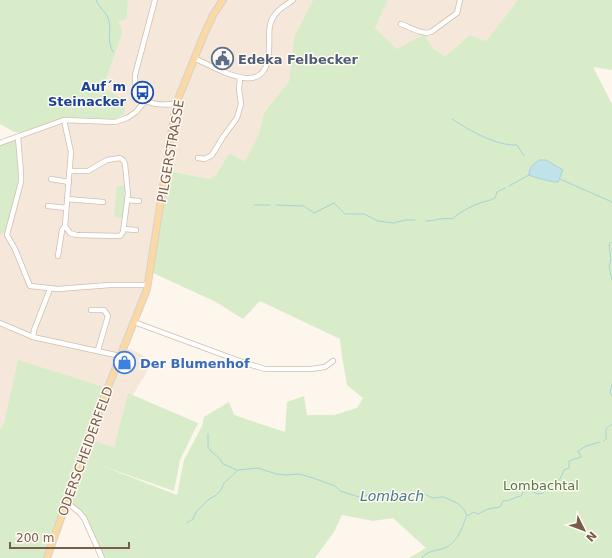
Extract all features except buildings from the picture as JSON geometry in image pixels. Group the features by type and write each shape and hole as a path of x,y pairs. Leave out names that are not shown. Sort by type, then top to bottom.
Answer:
{"main road":[{"name":"PILGERSTRASSE","path":"159,216 176,104 213,15 223,0"},
{"name":"ODERSCHEIDERFELD","path":"47,558 92,427 148,285 159,216"}],"street":[{"path":"155,0 135,75 134,84 137,91 145,101 158,105 176,104"},
{"path":"194,58 240,78 252,79 259,76 263,72 269,57 269,30 273,17 278,10 293,0"},
{"path":"401,24 419,32 431,32 455,16 458,11 460,0"},
{"path":"198,158 205,159 212,155 223,136 237,118 241,104 238,90 240,78"},
{"path":"0,143 64,120 115,122 127,118 136,112 145,101"},
{"path":"58,256 62,230 65,226 71,152 64,120"},
{"path":"18,137 21,173 20,182 7,235 15,249 30,286 58,289 110,285 148,285"},
{"path":"65,226 67,230 76,235 120,236 122,235 124,229 128,200 128,183 126,180 125,164 120,158 107,160 88,171 70,171"},
{"path":"51,179 69,182"},
{"path":"67,199 103,202"},
{"path":"128,200 138,200"},
{"path":"48,206 66,208"},
{"path":"124,229 136,230"},
{"path":"33,337 34,330 50,289"},
{"path":"91,310 104,310 108,316 98,350"},
{"path":"134,322 261,368 311,369 325,367 333,361"},
{"path":"0,323 33,337 120,356"},
{"path":"66,502 84,518 102,558"}],"shaded area":[{"path":"128,0 313,0 294,37 289,81 264,113 259,133 245,161 229,153 216,175 209,179 166,170 149,279 124,347 139,353 152,363 133,395 128,394 114,447 88,439 19,361 4,423 0,430 0,234 5,233 10,226 22,173 20,141 22,138 62,124 75,122 98,124 118,123 124,115 103,88 123,32 117,22 127,19"},
{"path":"388,0 518,0 486,41 470,35 445,56 434,49 426,38 427,34 397,49 375,28"}],"green space":[{"path":"0,0 128,0 127,19 118,22 123,32 103,88 126,101 124,115 115,119 65,117 22,133 14,132 0,124"},
{"name":"Lombachtal","path":"313,0 388,0 375,28 397,49 427,33 426,38 434,49 445,56 470,35 486,41 518,0 612,0 612,70 593,67 612,104 612,558 409,558 426,548 393,518 373,521 342,515 334,532 315,558 104,558 89,524 67,502 47,558 0,558 0,430 4,423 18,360 107,388 88,439 114,447 128,393 198,423 180,460 174,491 102,466 177,495 184,460 202,426 204,417 229,402 234,415 285,432 287,402 304,396 307,415 334,415 357,408 363,398 347,385 340,339 260,301 243,319 216,302 153,273 150,274 165,170 209,179 216,175 229,153 245,161 259,133 264,113 289,81 294,37"},
{"path":"14,139 17,142 19,182 5,233 0,234 0,145"},
{"path":"117,186 125,186 123,218 114,217"}],"water":[{"path":"539,160 546,160 563,170 558,182 544,180 529,175 531,168"}],"waterway":[{"path":"96,0 108,18 110,25 109,40 113,52"},
{"path":"452,119 474,132 492,140 509,145 517,145 524,156"},
{"path":"509,186 529,175"},
{"path":"560,179 612,202"},
{"path":"426,221 445,218 452,219 468,208 495,198 497,192 505,188"},
{"path":"276,205 304,206 314,213 334,203 345,214 364,214 378,221 393,223 406,220 415,220"},
{"path":"254,205 270,205"},
{"name":"Lombach","path":"612,242 609,244 611,260 609,266 612,280"},
{"name":"Lombach","path":"612,384 610,393 612,396"},
{"name":"Lombach","path":"604,441 606,439 606,429 612,424"},
{"path":"208,434 208,447 211,451 223,464 237,470"},
{"name":"Lombach","path":"187,523 193,519 196,512 209,499 221,490 224,483 238,470 258,468 276,474 299,474 313,478 335,486 340,491 359,497 367,495 384,498 410,494 424,494 433,498 444,497 459,504 467,516 474,512 478,514 488,509 500,507 503,501 521,496 524,491 529,490 538,494 543,493 560,479 564,470 569,468 569,461 581,457 578,451 586,446 600,442"},
{"path":"422,558 428,553 447,547 455,541 463,527 466,517"}],"place":[{"name":"Edeka Felbecker","path":"223,59"},
{"name":"Auf´m Steinacker","path":"142,93"},
{"name":"Der Blumenhof","path":"125,363"}]}
